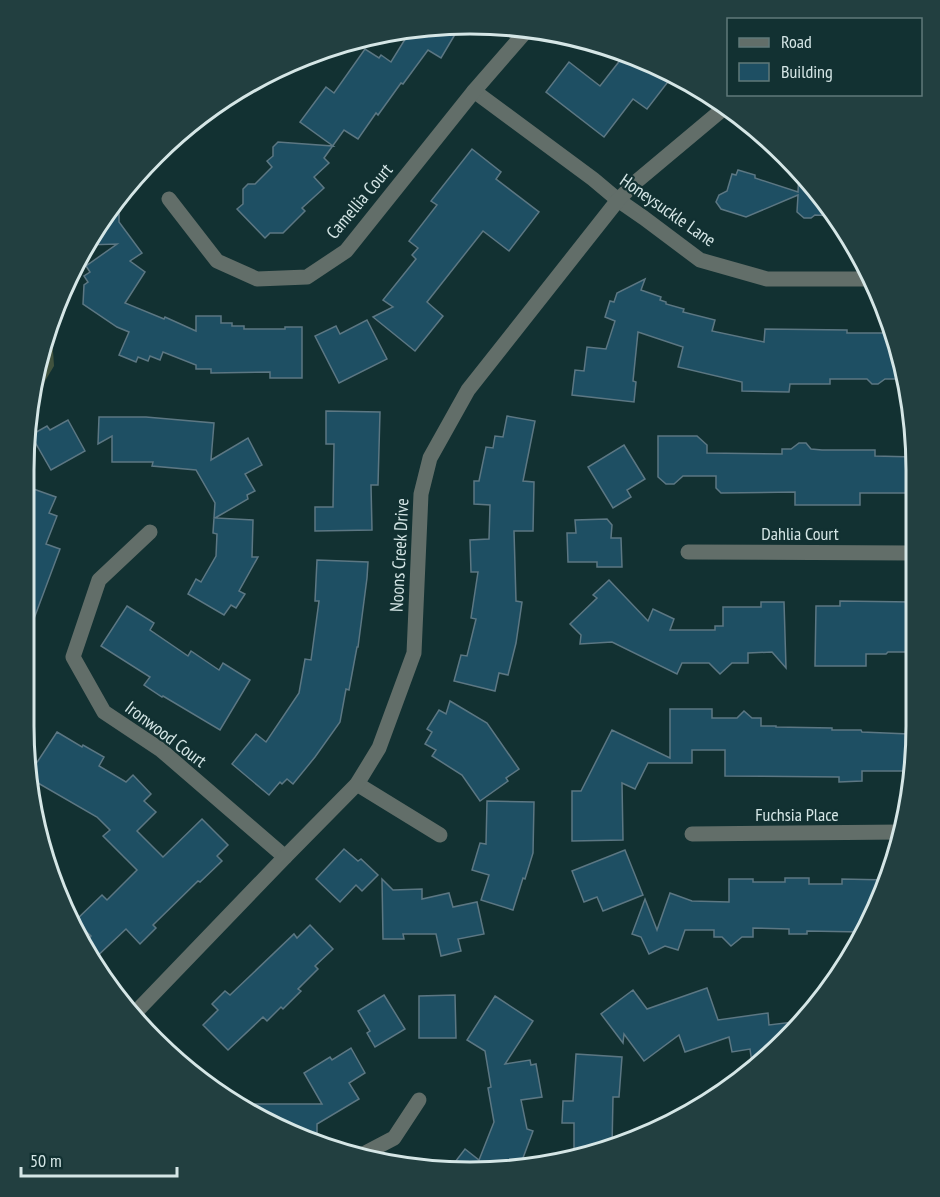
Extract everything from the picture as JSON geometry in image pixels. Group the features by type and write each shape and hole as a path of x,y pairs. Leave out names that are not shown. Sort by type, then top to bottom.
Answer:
{"street":[{"name":"Camellia Court","path":"169,199 217,261 257,279 307,277 346,251 474,91 521,37"},
{"name":"Honeysuckle Lane","path":"474,91 700,260 767,279 862,279"},
{"name":"Noons Creek Drive","path":"139,1009 357,784 379,748 414,652 421,494 430,458 468,390 618,200 637,181 719,113"},
{"name":"Ironwood Court","path":"150,532 99,580 73,657 104,712 160,750 285,856"},
{"name":"Dahlia Court","path":"688,552 906,553"},
{"path":"357,784 440,835"},
{"name":"Fuchsia Place","path":"692,834 893,832"},
{"path":"370,1151 394,1138 419,1100"}],"green space":[{"path":"53,346 54,366 43,384"}],"building":[{"path":"455,35 441,58 428,50 378,115 376,113 358,139 344,130 333,146 300,122 326,87 334,93 365,49 391,62 405,39"},
{"path":"619,61 668,82 647,109 633,99 604,137 546,92 569,62 600,86"},
{"path":"278,142 333,146 324,158 329,163 314,177 324,188 302,208 305,211 283,233 270,233 265,238 237,209 243,204 243,189 248,184 255,184 272,167 267,161 273,156 273,147"},
{"path":"472,149 501,172 496,179 539,212 509,251 483,231 427,302 443,316 415,351 373,317 393,307 383,300 416,259 412,255 418,248 409,241 437,205 431,201"},
{"path":"738,170 798,192 798,185 823,215 804,218 797,212 798,195 746,217 721,209 716,202 719,195 727,191 732,174 736,175"},
{"path":"119,212 119,222 142,253 130,261 145,272 125,303 196,331 196,316 221,316 221,323 244,326 244,329 302,327 302,378 270,378 270,372 211,373 211,369 196,369 196,365 163,352 160,360 150,356 148,361 138,357 136,362 119,355 129,332 117,327 83,304 84,285 88,282 84,276 90,272 86,266 117,244 98,245"},
{"path":"645,279 641,290 661,297 660,300 666,304 684,309 683,312 715,320 712,331 764,342 765,329 883,333 896,379 885,379 878,384 872,384 867,379 830,379 830,384 790,384 789,392 742,391 742,382 678,367 683,347 638,332 633,381 636,382 634,402 572,395 575,370 584,371 587,347 606,349 615,321 605,317 610,301 614,302 617,293"},
{"path":"367,320 387,359 339,383 315,336 336,326 340,334"},
{"path":"326,411 380,412 378,485 371,485 372,530 315,531 315,507 333,507 334,444 326,444"},
{"path":"507,416 535,421 523,481 534,482 533,531 514,531 516,601 522,602 516,643 508,675 499,673 495,691 454,681 461,655 467,656 476,619 471,618 478,572 471,572 470,540 489,539 490,505 474,504 474,481 479,481 486,447 493,448 495,436 503,437"},
{"path":"99,417 146,417 214,423 211,460 248,438 262,465 245,474 255,491 247,495 248,499 215,518 253,520 252,557 258,557 239,591 245,594 236,608 231,605 224,615 188,594 196,579 201,582 216,556 217,534 213,533 215,503 196,470 152,466 153,462 112,462 112,436 98,444"},
{"path":"68,420 85,451 51,470 35,442 36,432 47,426 50,430"},
{"path":"658,436 697,436 707,445 707,453 782,454 782,449 791,449 799,443 806,443 811,449 875,450 875,456 906,457 906,493 860,493 860,505 795,505 795,492 721,493 716,488 716,476 683,476 674,484 666,484 658,477"},
{"path":"624,445 645,479 627,490 631,497 613,508 588,467"},
{"path":"34,489 56,497 49,513 57,516 46,544 60,549 34,619"},
{"path":"607,519 612,525 611,538 621,538 622,567 597,567 597,562 568,562 567,533 576,533 575,520"},
{"path":"317,560 368,562 358,647 349,690 346,689 340,722 293,784 287,779 282,784 280,782 269,795 232,764 256,734 266,742 299,693 305,659 311,660 319,601 315,601"},
{"path":"609,580 648,621 653,609 674,619 670,630 715,630 715,626 723,626 723,607 761,607 761,602 784,602 786,668 772,652 748,653 748,663 732,663 720,674 709,663 682,663 677,674 612,642 580,644 581,635 570,624 597,598 593,595"},
{"path":"840,601 906,602 906,652 866,654 866,666 815,666 816,606 840,606"},
{"path":"127,606 154,623 150,630 188,656 191,651 219,670 223,663 250,680 220,730 144,685 150,677 101,646"},
{"path":"450,701 487,723 519,769 506,778 508,781 480,801 462,775 432,756 436,750 425,744 432,732 427,729 439,710 446,714"},
{"path":"670,709 712,709 712,718 737,718 744,711 752,718 761,718 761,726 832,728 832,730 906,734 903,771 862,771 862,781 839,782 839,777 725,776 725,750 692,750 692,763 648,763 635,789 622,783 623,840 572,841 572,791 581,791 612,730 670,758"},
{"path":"57,732 82,747 83,745 104,757 99,766 126,782 133,775 151,794 144,801 156,812 137,831 163,857 202,819 228,845 217,856 222,861 153,925 156,928 140,944 126,929 99,954 89,938 91,936 78,918 102,895 107,900 137,870 103,836 110,830 97,817 38,783 36,764"},
{"path":"487,801 534,802 533,853 513,910 481,900 489,875 472,870 480,843 486,844"},
{"path":"344,849 358,861 361,859 378,875 362,891 356,885 340,902 316,879"},
{"path":"625,850 643,895 603,911 597,897 584,902 572,871"},
{"path":"785,878 809,878 809,884 842,884 842,879 877,880 854,932 807,931 807,934 789,934 789,929 753,928 753,937 742,937 731,946 722,937 714,937 714,930 685,930 678,950 665,946 649,954 641,937 632,934 645,899 657,930 670,893 692,901 729,902 729,879 785,882"},
{"path":"382,879 393,890 422,889 422,899 449,893 453,907 477,902 484,934 458,939 461,951 441,956 436,934 403,934 404,939 383,939"},
{"path":"310,925 333,949 315,966 318,969 298,989 301,991 283,1009 281,1007 267,1021 263,1017 228,1050 203,1025 218,1010 212,1004 225,991 230,995 294,934 297,938"},
{"path":"707,988 718,1020 768,1013 769,1025 789,1023 751,1059 750,1049 732,1052 729,1037 685,1052 679,1035 644,1061 624,1034 623,1043 601,1014 633,990 647,1009"},
{"path":"384,995 405,1029 375,1047 367,1033 370,1031 358,1011"},
{"path":"455,995 456,1038 419,1038 419,996"},
{"path":"495,996 533,1021 505,1064 530,1060 531,1065 536,1064 542,1097 521,1100 527,1129 533,1131 522,1159 455,1162 465,1149 479,1160 494,1122 485,1051 467,1040"},
{"path":"351,1048 365,1073 349,1083 359,1099 317,1124 317,1134 277,1118 252,1104 322,1104 304,1073 330,1057 332,1060"},
{"path":"576,1054 622,1057 619,1097 613,1097 612,1138 574,1150 574,1123 562,1123 563,1101 573,1101"}]}
